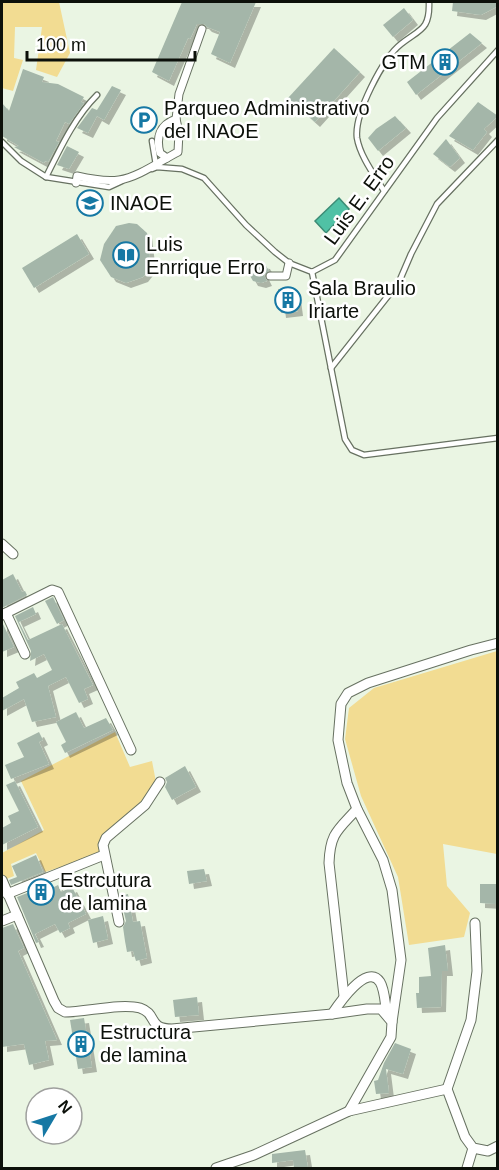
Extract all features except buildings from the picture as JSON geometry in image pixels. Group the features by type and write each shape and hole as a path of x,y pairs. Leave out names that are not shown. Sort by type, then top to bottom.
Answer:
{"street":[{"path":"76,183 77,176 95,180 119,180 156,165 178,152 179,132 176,119 179,94 202,29"},
{"path":"167,158 160,153 157,141 162,127 176,119"},
{"path":"270,276 286,276 289,264"},
{"path":"2,544 13,554"},
{"path":"25,654 4,614 52,590 58,592 131,750"},
{"path":"389,1018 400,960 392,890 383,860 346,783 338,740 341,704 348,693 368,683 498,643"},
{"path":"119,922 103,845 106,838 145,805 160,782"},
{"path":"344,996 329,863 329,844 335,833 357,809"},
{"path":"7,894 104,855"},
{"path":"2,880 54,1001 58,1008 65,1012 131,1006 149,1013 154,1024 161,1029 367,1009 381,1009 389,1018"},
{"path":"2,921 17,915"},
{"path":"467,1168 472,1148 465,1137 447,1089 471,1020 477,971 475,923"},
{"path":"332,1014 344,996 360,981 370,977 378,979 381,983 391,1037 349,1111"},
{"path":"216,1168 254,1155 349,1111 447,1089"},
{"path":"472,1148 488,1151 498,1146"}],"lane":[{"path":"384,191 357,138 360,115 386,60 400,44 423,30 428,20 429,2"},
{"name":"Luis E. Erro","path":"312,272 335,260 437,118 498,50"},
{"path":"46,177 63,142 88,104 97,95"},
{"path":"331,368 399,282 437,204 498,140"},
{"path":"152,141 156,165 182,169 204,178 246,225 289,264 312,272 345,439 352,450 364,455 498,438"},
{"path":"2,142 21,161 46,177 76,183"}],"shaded area":[{"path":"2,2 59,2 70,53 57,77 36,70 42,27 15,27 14,58 23,60 13,91 2,88"},
{"path":"497,651 497,854 443,844 447,886 470,913 464,937 409,945 398,877 361,796 345,739 349,708 374,688"},
{"path":"115,732 130,767 152,761 156,782 143,802 105,835 101,854 45,872 36,853 11,864 14,876 4,880 2,853 44,830 21,781"}],"water":[{"path":"339,198 349,209 326,233 315,221"}],"place":[{"name":"GTM","path":"445,62"},
{"name":"Parqueo Administrativo del INAOE","path":"144,120"},
{"name":"INAOE","path":"90,203"},
{"name":"Luis Enrrique Erro","path":"126,255"},
{"name":"Sala Braulio Iriarte","path":"288,300"},
{"name":"Estrcutura de lamina","path":"41,892"},
{"name":"Estructura de lamina","path":"81,1044"}]}
